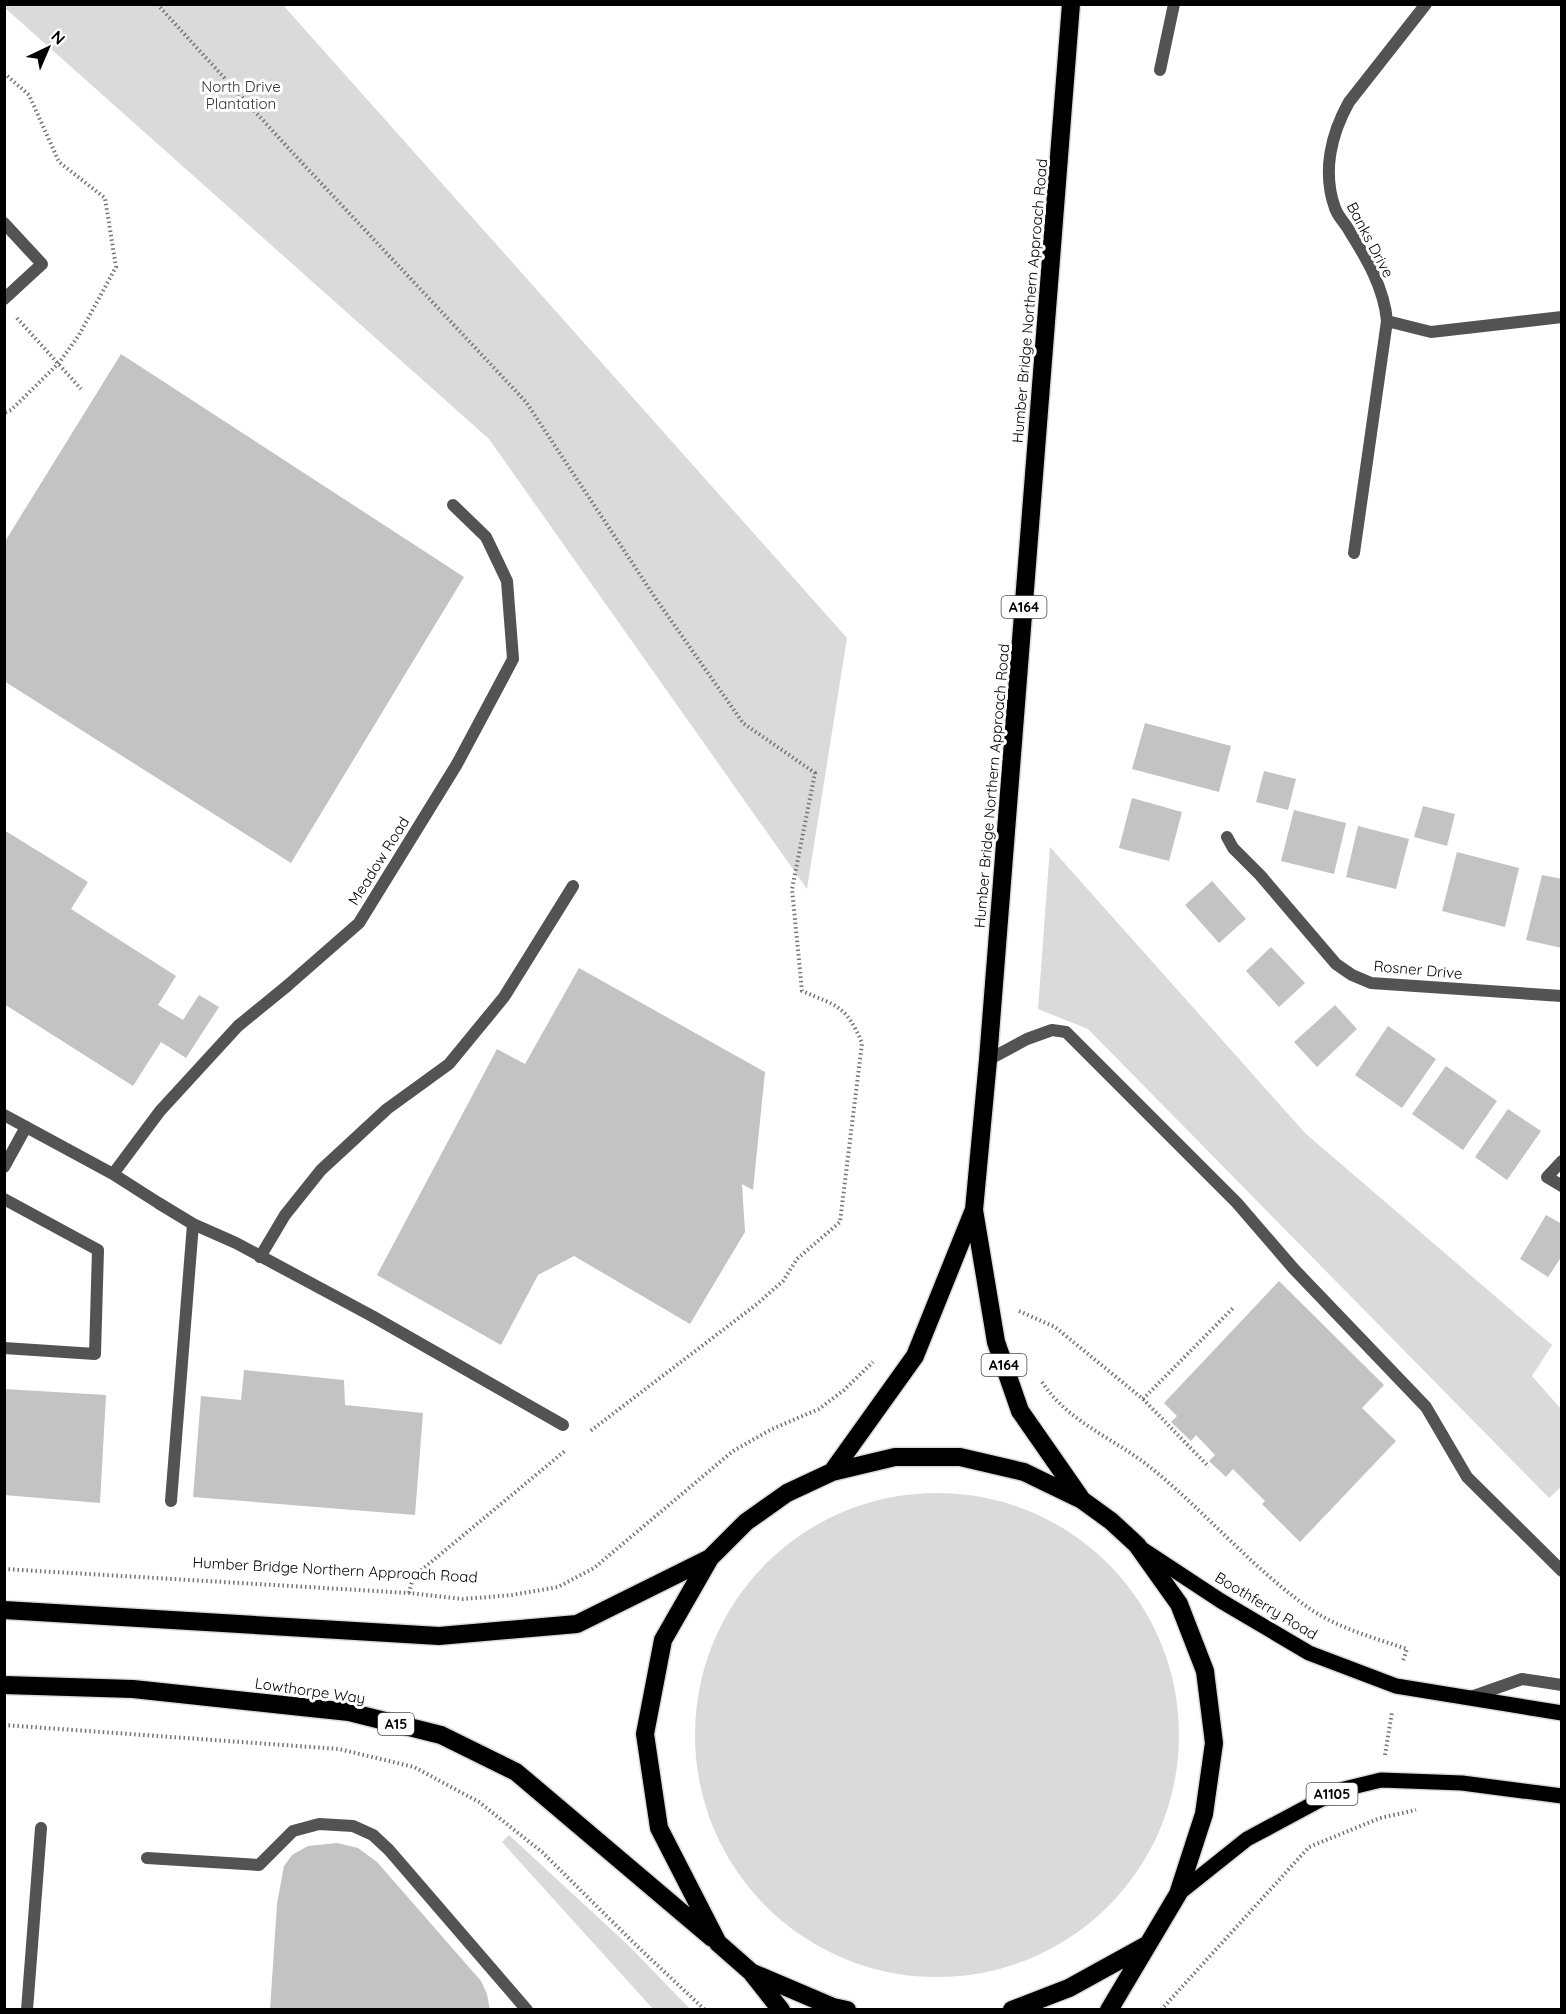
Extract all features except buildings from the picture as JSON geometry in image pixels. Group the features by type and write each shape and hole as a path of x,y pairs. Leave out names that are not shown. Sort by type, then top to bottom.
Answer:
{"highway":[{"name":"Humber Bridge Northern Approach Road","path":"974,1210 988,1060 1071,4"},
{"name":"A164","path":"832,1472 915,1356 974,1210"},
{"name":"A164","path":"974,1210 996,1342 1020,1411 1082,1500"},
{"path":"718,1943 659,1828 645,1734 663,1640 710,1558 754,1516 787,1493 832,1472 896,1457 960,1457 1024,1472 1082,1500 1111,1521 1137,1545 1179,1604 1205,1671 1214,1743 1204,1814 1178,1894 1108,2010"},
{"path":"4,1610 439,1636 577,1624 710,1558"},
{"name":"Lowthorpe Way","path":"4,1685 133,1689 349,1712 441,1735 516,1772 751,1972"},
{"path":"1011,2010 1069,1988 1149,1944"},
{"path":"751,1972 781,2010"},
{"path":"751,1972 833,2007 847,2010"}],"main road":[{"name":"Boothferry Road","path":"1137,1545 1221,1601 1309,1653 1396,1686 1562,1713"},
{"name":"A1105","path":"1178,1894 1247,1839 1344,1789 1381,1780 1462,1783 1562,1796"}],"street":[{"path":"1160,70 1174,4"},
{"name":"Banks Drive","path":"1354,553 1387,321 1385,301 1375,277 1336,210 1331,191 1330,154 1340,118 1349,102 1426,4"},
{"path":"4,223 42,264 4,299"},
{"path":"1387,321 1431,332 1562,317"},
{"name":"Meadow Road","path":"113,1174 160,1111 238,1026 359,923 457,764 513,659 507,581 486,537 453,505"},
{"name":"Rosner Drive","path":"1227,837 1233,848 1260,875 1336,964 1352,975 1371,983 1562,996"},
{"path":"260,1257 285,1215 321,1170 387,1109 449,1064 504,997 573,886"},
{"path":"988,1060 1027,1039 1052,1030 1066,1032 1237,1203 1293,1268 1426,1407 1467,1477 1562,1571"},
{"path":"4,1115 113,1174 193,1224 372,1316 562,1425"},
{"path":"4,1167 26,1127"},
{"path":"1562,1161 1547,1177 1562,1186"},
{"path":"4,1199 98,1250 95,1354 4,1348"},
{"path":"171,1501 193,1224"},
{"path":"1467,1698 1522,1679 1562,1685"},
{"path":"147,1858 259,1865 293,1831 319,1824 353,1826 373,1835 389,1850 527,2010"},
{"path":"27,2010 41,1828"}],"path":[{"path":"157,4 526,402 656,599 743,723 815,774 792,889 802,992 837,1006 853,1021 862,1042 840,1222 797,1259 783,1281 757,1304 583,1436 413,1577 409,1593"},
{"path":"4,73 29,95 59,162 105,198 116,267 79,335 59,363 11,410 4,413"},
{"path":"12,313 81,388"},
{"path":"1143,1399 1233,1308"},
{"path":"1018,1320 1016,1310 1055,1327 1143,1399 1209,1467"},
{"name":"Humber Bridge Northern Approach Road","path":"4,1569 409,1593 463,1599 512,1595 558,1587 594,1568 733,1450 772,1429 819,1409 844,1390 875,1360"},
{"path":"1041,1379 1052,1397 1067,1411 1155,1471 1306,1606 1340,1626 1407,1649 1402,1664"},
{"path":"562,1425 583,1436"},
{"path":"1385,1756 1392,1708"},
{"path":"1161,2010 1309,1847 1380,1818 1424,1808"}],"green space":[{"name":"North Drive Plantation","path":"5,4 283,5 847,638 807,889 489,439 5,8"},
{"path":"1050,847 1306,1134 1552,1345 1532,1376 1561,1409 1561,1487 1549,1498 1088,1029 1038,1009"},
{"path":"937,1493 984,1498 1030,1511 1071,1534 1108,1564 1138,1601 1161,1642 1174,1688 1179,1735 1174,1782 1161,1828 1138,1869 1108,1906 1071,1936 1030,1959 984,1972 937,1977 890,1972 844,1959 803,1936 766,1906 736,1869 713,1828 700,1782 695,1735 700,1688 713,1642 736,1601 766,1564 803,1534 844,1511 890,1498"},
{"path":"509,1835 629,1946 690,2009 653,2009 502,1842"}]}
